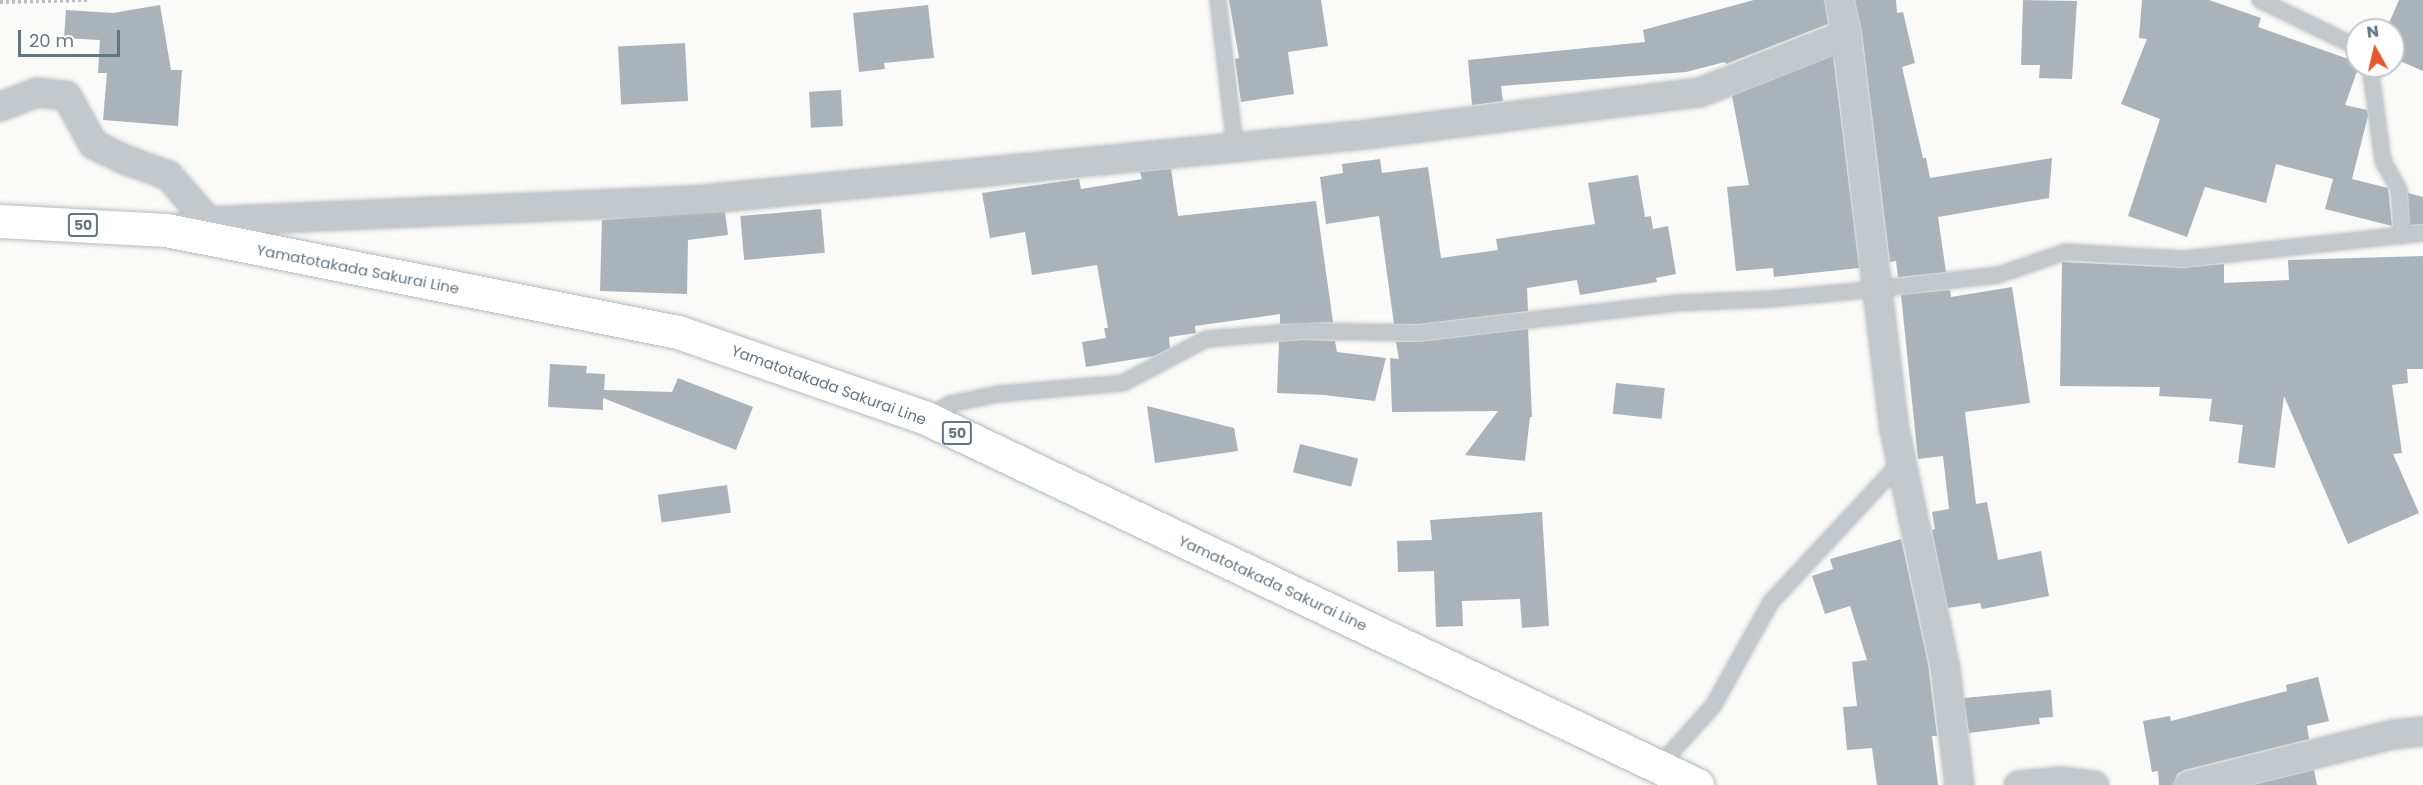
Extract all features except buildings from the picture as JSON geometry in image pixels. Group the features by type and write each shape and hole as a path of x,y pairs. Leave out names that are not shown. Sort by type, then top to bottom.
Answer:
{"main road":[{"name":"Yamatotakada Sakurai Line","path":"0,221 166,230 678,332 926,418 1697,785"}],"street":[{"path":"1839,0 1846,34 1894,429 1945,669 1959,785"},
{"path":"166,230 208,221 691,200 1366,134 1699,92 1846,34"},
{"path":"0,106 36,92 66,95 93,144 168,175 208,221"},
{"path":"2188,785 2392,734 2423,731"},
{"path":"2018,785 2060,781 2094,785"}],"lane":[{"path":"1218,0 1235,146"},
{"path":"2260,0 2345,41"},
{"path":"2372,78 2383,161 2399,190 2402,236"},
{"path":"926,418 950,404 998,394 1123,383 1206,339 1304,331 1418,333 1677,303 1770,299 1877,290 1998,275 2065,252 2184,259 2423,233"},
{"path":"1659,766 1713,706 1771,602 1901,462"}],"path":[{"path":"0,2 89,0"}]}
